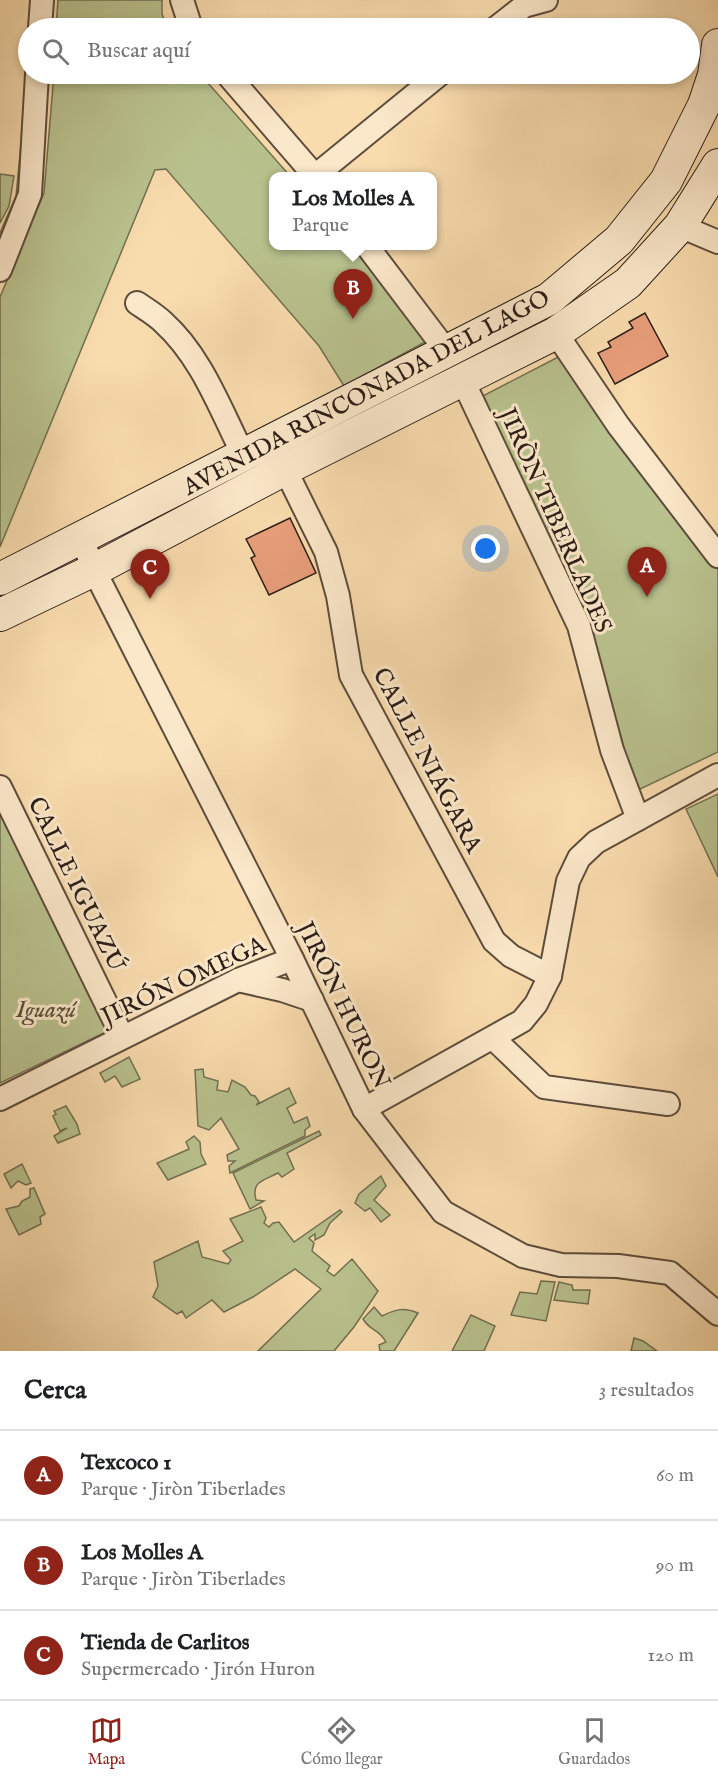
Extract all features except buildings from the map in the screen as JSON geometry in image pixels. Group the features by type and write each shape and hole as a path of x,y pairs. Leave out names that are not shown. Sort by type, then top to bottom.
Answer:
{"street":[{"path":"41,18 42,0"},
{"path":"182,0 188,18"},
{"path":"509,18 524,6 546,0"},
{"name":"AVENIDA RINCONADA DEL LAGO","path":"0,579 448,353 549,299 619,240 666,181 704,105 717,66"},
{"path":"1,265 30,194 36,84"},
{"path":"236,84 312,172"},
{"path":"320,172 428,84"},
{"name":"AVENIDA RINCONADA DEL LAGO","path":"0,615 94,570 285,469 556,333 628,283 680,226 718,165"},
{"path":"680,226 718,243"},
{"path":"370,250 448,353"},
{"path":"137,303 163,321 198,364 244,456"},
{"path":"556,333 618,425 718,556"},
{"name":"JIRÒN TIBERLADES","path":"463,381 579,626 612,750 638,819"},
{"name":"CALLE NIÁGARA","path":"285,469 326,552 338,596 351,675 494,941 511,956 550,976"},
{"name":"JIRÓN HURON","path":"82,538 94,570 292,959 364,1110 443,1212 523,1256 561,1265 618,1266 670,1273 718,1314"},
{"path":"364,1110 522,1021 536,1004 550,976 568,881 579,858 596,842 718,774"},
{"name":"CALLE IGUAZÚ","path":"0,787 122,1036"},
{"name":"JIRÓN OMEGA","path":"0,1099 238,980 292,959"},
{"path":"238,980 282,990 312,1000"},
{"path":"493,1038 544,1086 668,1104"}],"green space":[{"path":"58,0 162,0 164,18 57,18"},
{"path":"53,84 209,84 286,172 269,172 269,250 356,250 389,287 425,342 344,386 319,346 166,169 155,170 0,547 0,297 44,193"},
{"path":"26,93 22,197 0,246 0,233 16,196"},
{"path":"0,174 14,176 9,206 0,223"},
{"path":"562,355 718,570 718,752 636,791 589,623 479,398"},
{"path":"718,794 718,877 686,809"},
{"name":"Iguazú","path":"0,810 108,1031 0,1083"},
{"path":"129,1057 140,1079 122,1087 115,1076 105,1082 100,1073"},
{"path":"203,1069 204,1077 218,1081 217,1090 228,1092 232,1080 255,1096 259,1102 256,1105 289,1088 296,1103 287,1108 294,1123 307,1117 310,1126 305,1130 305,1136 230,1173 229,1166 235,1161 228,1161 227,1155 239,1149 221,1118 209,1130 198,1126 195,1070"},
{"path":"66,1106 80,1134 58,1143 54,1136 67,1128 60,1131 53,1116 56,1114 54,1111"},
{"path":"319,1131 321,1135 287,1153 294,1169 282,1177 278,1173 257,1185 256,1200 264,1201 250,1209 233,1173"},
{"path":"194,1136 200,1142 201,1154 206,1164 168,1180 157,1163 189,1149 186,1142"},
{"path":"22,1164 31,1183 26,1185 18,1181 11,1188 4,1174"},
{"path":"381,1176 386,1186 374,1200 390,1215 381,1222 370,1208 365,1211 355,1203 359,1194"},
{"path":"34,1188 45,1214 40,1217 41,1224 19,1235 6,1209 19,1206 22,1201 30,1197 30,1189"},
{"path":"261,1207 266,1218 264,1223 269,1227 279,1222 294,1242 340,1210 342,1212 330,1223 324,1235 315,1240 315,1234 309,1238 314,1243 312,1251 330,1266 327,1271 334,1276 352,1259 378,1291 354,1327 334,1351 258,1351 321,1289 295,1269 253,1297 224,1312 212,1300 186,1318 182,1311 177,1314 153,1297 158,1286 154,1262 198,1241 202,1257 228,1264 231,1260 223,1251 243,1241 230,1219"},
{"path":"541,1281 555,1282 546,1321 511,1315 520,1292 537,1294"},
{"path":"559,1282 572,1285 573,1290 590,1290 588,1304 554,1300"},
{"path":"374,1307 382,1316 400,1310 418,1313 394,1351 380,1351 379,1345 386,1342 363,1319"},
{"path":"471,1315 495,1326 484,1351 452,1351"},
{"path":"634,1338 643,1341 657,1351 631,1351"}],"place":[{"name":"Los Molles A","path":"353,319"},
{"name":"Texcoco 1","path":"647,597"},
{"name":"Tienda de Carlitos","path":"150,599"}]}
